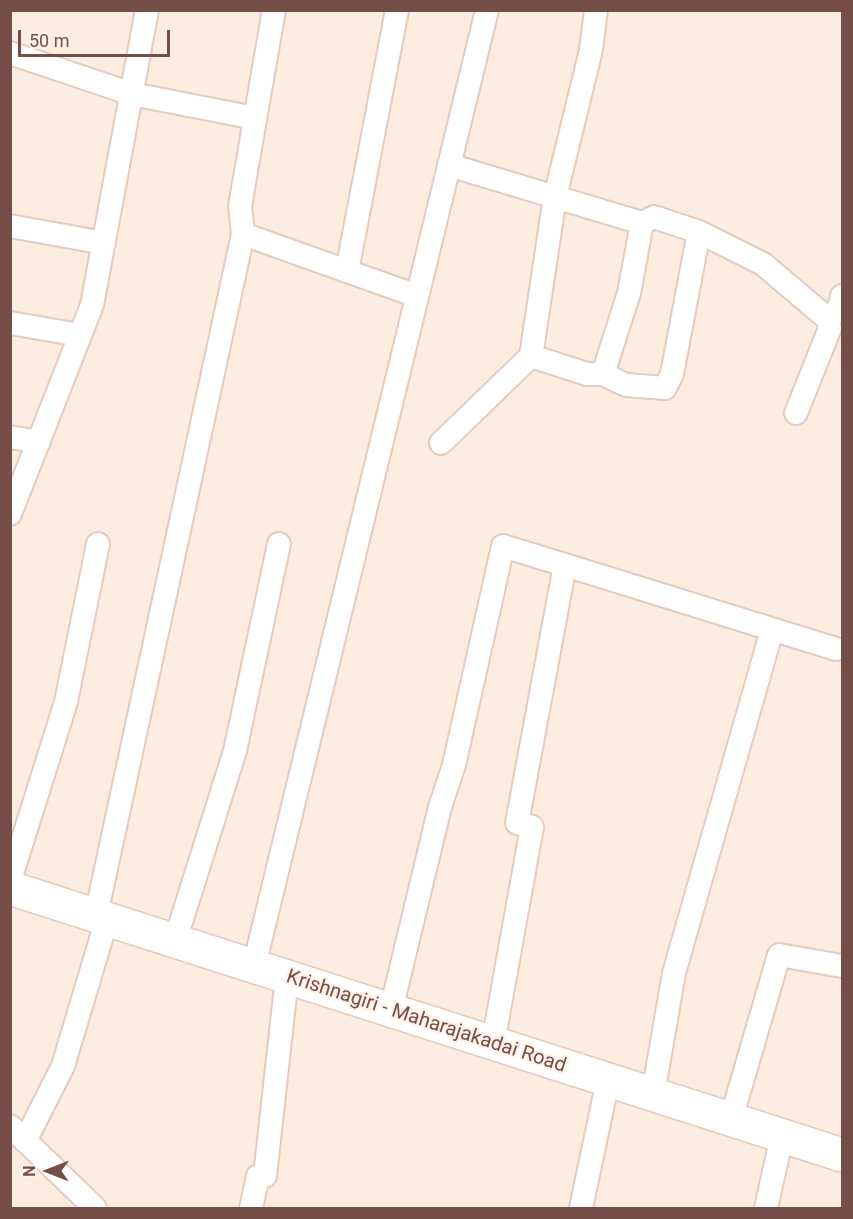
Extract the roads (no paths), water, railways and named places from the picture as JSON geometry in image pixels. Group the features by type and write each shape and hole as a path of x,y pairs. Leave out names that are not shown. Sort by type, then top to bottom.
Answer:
{"main road":[{"name":"Krishnagiri - Maharajakadai Road","path":"10,888 843,1155"}],"street":[{"path":"10,514 92,305 147,10"},
{"path":"95,1209 18,1133 63,1066 101,917 243,234 240,206 274,10"},
{"path":"347,271 397,10"},
{"path":"254,966 487,10"},
{"path":"441,443 531,356 555,197 591,50 596,10"},
{"path":"10,53 132,94 255,118"},
{"path":"449,165 642,224 654,217 699,232 763,264 828,319 830,328 796,413"},
{"path":"603,374 629,293 642,224"},
{"path":"10,226 104,243"},
{"path":"531,356 587,374 603,374 626,385 664,388 672,374 699,232"},
{"path":"243,234 417,296"},
{"path":"828,319 838,308 843,296"},
{"path":"10,323 80,335"},
{"path":"10,437 39,442"},
{"path":"10,880 66,702 98,544"},
{"path":"176,941 235,751 279,544"},
{"path":"392,1010 440,807 454,765 503,546 836,650"},
{"path":"493,1043 532,827 517,823 566,565"},
{"path":"653,1094 674,973 772,630"},
{"path":"731,1119 779,955 843,966"},
{"path":"251,1209 262,1176 287,977"},
{"path":"581,1209 608,1080"},
{"path":"766,1209 782,1136"}]}
